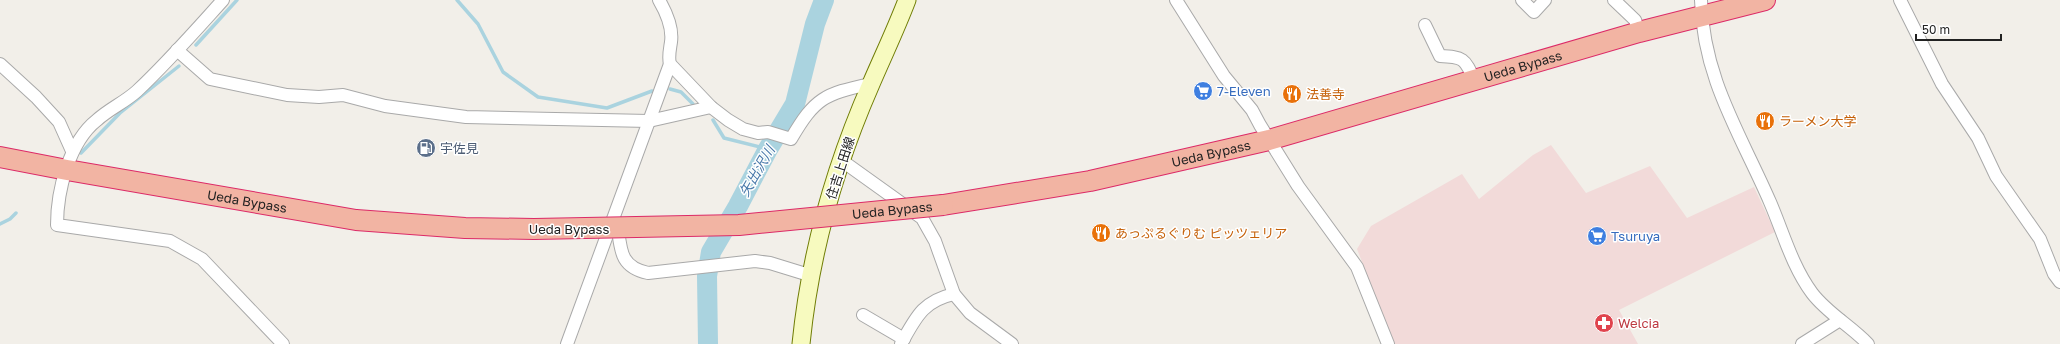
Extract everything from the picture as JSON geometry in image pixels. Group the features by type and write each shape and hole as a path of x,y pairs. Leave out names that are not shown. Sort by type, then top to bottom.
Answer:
{"highway":[{"name":"Ueda Bypass","path":"0,157 356,220 465,228 534,229 740,224 943,206 1090,181 1269,140 1639,32 1701,8 1765,0"}],"main road":[{"name":"住吉上田線","path":"801,344 810,274 818,237 841,160 870,84 907,0"}],"street":[{"path":"223,0 136,92 96,120 83,134 72,151 57,206 57,225 170,241 202,259 283,344"},
{"path":"659,0 671,30 672,40 668,59 670,64 711,107 743,129 768,132 791,139 805,115 817,103 831,94 870,84"},
{"path":"1176,0 1224,76 1252,110 1298,186 1357,267 1388,344"},
{"path":"1522,0 1534,12 1545,0"},
{"path":"1614,0 1632,16 1639,32"},
{"path":"1900,0 1942,84 1978,138 1996,176 2040,239 2054,274 2060,282"},
{"path":"1701,8 1716,84 1729,116 1770,201 1798,270 1812,293 1868,344"},
{"path":"1425,25 1440,56 1461,58 1466,62 1474,80"},
{"path":"177,50 210,79 287,95 319,97 343,95 385,106 466,117 649,121 711,107"},
{"path":"0,64 36,97 59,122 72,151"},
{"path":"567,344 592,281 615,211 670,64"},
{"path":"841,160 922,218 938,246 954,294 970,313 1012,344"},
{"path":"615,211 623,256 630,267 648,273 755,261 770,263 810,274"},
{"path":"863,315 903,341 924,308 941,297 954,294"},
{"path":"1802,344 1840,320"}],"shaded area":[{"path":"1551,145 1586,193 1650,166 1687,218 1754,187 1775,232 1619,310 1638,344 1394,344 1357,249 1371,226 1462,174 1479,199 1533,155"}],"waterway":[{"path":"196,45 237,0"},
{"path":"457,0 478,24 503,72 538,97 607,108 652,91"},
{"name":"矢出沢川","path":"708,344 707,276 711,252 738,206 768,149 795,104 815,24 824,0"},
{"path":"81,153 120,113 179,66"},
{"path":"670,89 681,92 693,104"},
{"path":"713,120 724,138 768,149"},
{"path":"0,224 10,219 16,213"}],"place":[{"name":"7-Eleven","path":"1203,91"},
{"name":"法善寺","path":"1292,94"},
{"name":"ラーメン大学","path":"1765,121"},
{"name":"宇佐見","path":"426,148"},
{"name":"あっぷるぐりむ ピッツェリア","path":"1101,233"},
{"name":"Tsuruya","path":"1597,236"},
{"name":"Welcia","path":"1604,323"}]}
